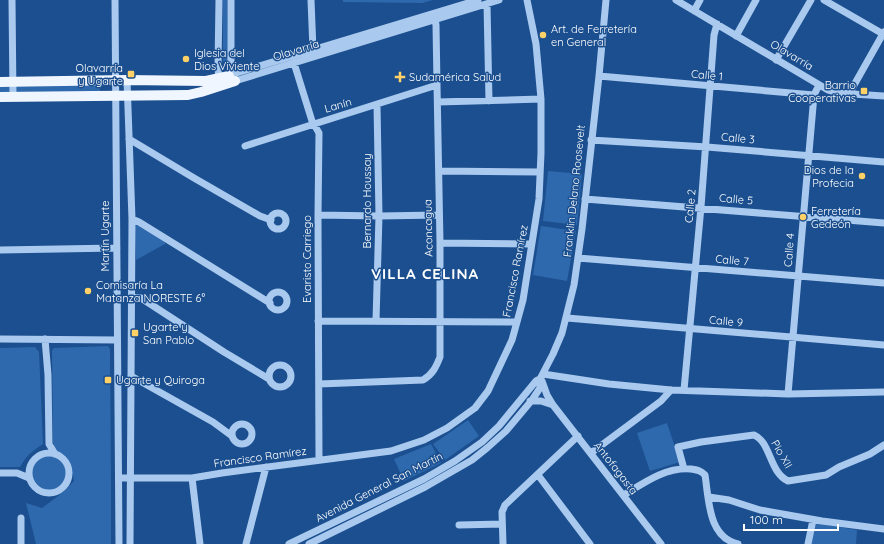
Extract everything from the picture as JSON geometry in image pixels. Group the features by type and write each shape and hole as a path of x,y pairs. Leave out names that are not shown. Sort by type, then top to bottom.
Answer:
{"main road":[{"name":"Olavarría","path":"0,97 188,95 234,78"},
{"name":"Olavarría","path":"0,82 127,80 206,81 219,83"}],"street":[{"path":"12,0 13,97"},
{"name":"Martín Ugarte","path":"115,0 119,544"},
{"path":"219,0 219,83"},
{"path":"232,0 231,65 234,78"},
{"path":"311,0 313,50"},
{"name":"Olavarría","path":"234,78 294,63 435,17 478,0"},
{"name":"Olavarría","path":"234,78 313,50 499,0"},
{"name":"Francisco Ramírez","path":"118,478 192,478 391,451 424,440 447,428 475,408 488,391 512,340 523,300 539,199 541,99 536,44 527,0"},
{"name":"Franklin Delano Roosevelt","path":"541,377 559,343 567,318 578,258 599,76 606,0"},
{"name":"Olavarría","path":"676,0 819,85 837,93 884,96"},
{"path":"694,11 700,0"},
{"path":"736,36 756,0"},
{"path":"776,60 811,0"},
{"path":"824,0 883,33 849,94"},
{"path":"487,4 489,101"},
{"name":"Aconcagua","path":"319,384 423,380 435,369 440,357 438,102 435,17"},
{"name":"Calle 2","path":"684,390 696,268 714,35 717,24"},
{"name":"Evaristo Carriego","path":"294,63 313,123 319,133 319,460"},
{"name":"Calle 1","path":"599,76 814,95"},
{"path":"127,80 132,219 130,544"},
{"name":"Lanín","path":"245,146 313,123 377,105 437,85"},
{"name":"Calle 4","path":"788,394 814,95 819,85"},
{"path":"438,102 541,99"},
{"name":"Bernardo Houssay","path":"376,321 379,216 377,105"},
{"path":"129,139 260,216 270,220"},
{"name":"Calle 3","path":"591,140 706,147 884,162"},
{"path":"439,171 540,172"},
{"name":"Calle 5","path":"585,199 701,207 884,223"},
{"path":"318,215 439,215"},
{"path":"132,219 140,222 270,303"},
{"path":"440,243 531,244"},
{"path":"0,250 117,248"},
{"name":"Calle 7","path":"578,258 884,284"},
{"path":"132,296 141,298 224,352 269,379"},
{"name":"Calle 9","path":"567,318 884,346"},
{"path":"318,321 517,322"},
{"path":"0,339 117,340"},
{"path":"32,463 29,470 30,478 32,483 40,492 52,493 63,488 69,478 68,466 61,457 56,454 49,444 46,340"},
{"path":"131,376 212,422 232,436"},
{"path":"541,377 671,390 788,394 884,392"},
{"name":"Avenida General San Martín","path":"309,544 425,487 460,468 488,448 506,431 532,400 540,388 541,377"},
{"name":"Avenida General San Martín","path":"289,544 424,479 455,461 482,442 499,426 541,377"},
{"name":"Antofagasta","path":"541,377 553,406 661,544"},
{"path":"591,453 661,401 671,390"},
{"path":"520,402 532,400 541,401 553,406"},
{"name":"Pio XII","path":"684,469 678,447 701,442 754,435 762,442 775,468 781,476 788,481 826,475 839,467 870,454 884,445"},
{"path":"502,544 502,512 505,505 578,436"},
{"path":"17,473 41,455 49,444"},
{"path":"41,455 48,453 56,454"},
{"path":"246,544 266,467"},
{"path":"624,495 659,475 684,469 699,470 705,475 713,522 717,531 727,540 738,544"},
{"path":"0,473 17,473 30,478"},
{"path":"538,475 590,544"},
{"path":"192,478 200,544"},
{"path":"709,498 729,500 760,510 813,520 884,529"},
{"path":"21,518 21,544"},
{"path":"808,544 813,520"},
{"path":"459,525 502,524"}],"shaded area":[{"path":"223,0 227,0 228,63 226,64 223,61"},
{"path":"343,0 433,0 422,3 343,2"},
{"path":"100,85 100,92 0,93 0,87"},
{"path":"548,171 582,174 577,225 543,221"},
{"path":"137,225 165,241 165,244 136,260 135,226"},
{"path":"541,226 576,231 567,281 533,275"},
{"path":"108,346 110,349 111,544 36,544 26,503 42,508 62,493 74,481 70,464 67,459 56,452 53,442 52,350 54,348"},
{"path":"35,347 39,352 43,444 35,449 25,459 20,467 0,467 0,348"},
{"path":"468,420 479,436 445,460 433,444"},
{"path":"667,423 680,462 650,471 637,433"},
{"path":"431,444 441,463 404,481 394,459"},
{"path":"49,455 59,458 65,464 68,474 65,484 59,490 49,493 39,490 33,484 30,474 33,464 39,458"},
{"path":"816,523 857,530 856,544 811,544"}],"place":[{"name":"Art. de Ferretería en General","path":"543,35"},
{"name":"Iglesia del Dios Viviente","path":"186,59"},
{"name":"Olavarría y Ugarte","path":"131,74"},
{"name":"Sudamérica Salud","path":"400,77"},
{"name":"Barrio Cooperativas","path":"864,91"},
{"name":"Dios de la Profecia","path":"862,176"},
{"name":"Ferretería Gedeón","path":"803,217"},
{"name":"Comisaría La Matanza NORESTE 6°","path":"88,291"},
{"name":"Ugarte y San Pablo","path":"135,333"},
{"name":"Ugarte y Quiroga","path":"108,380"}],"district":[{"name":"VILLA CELINA","path":"425,273"}]}
